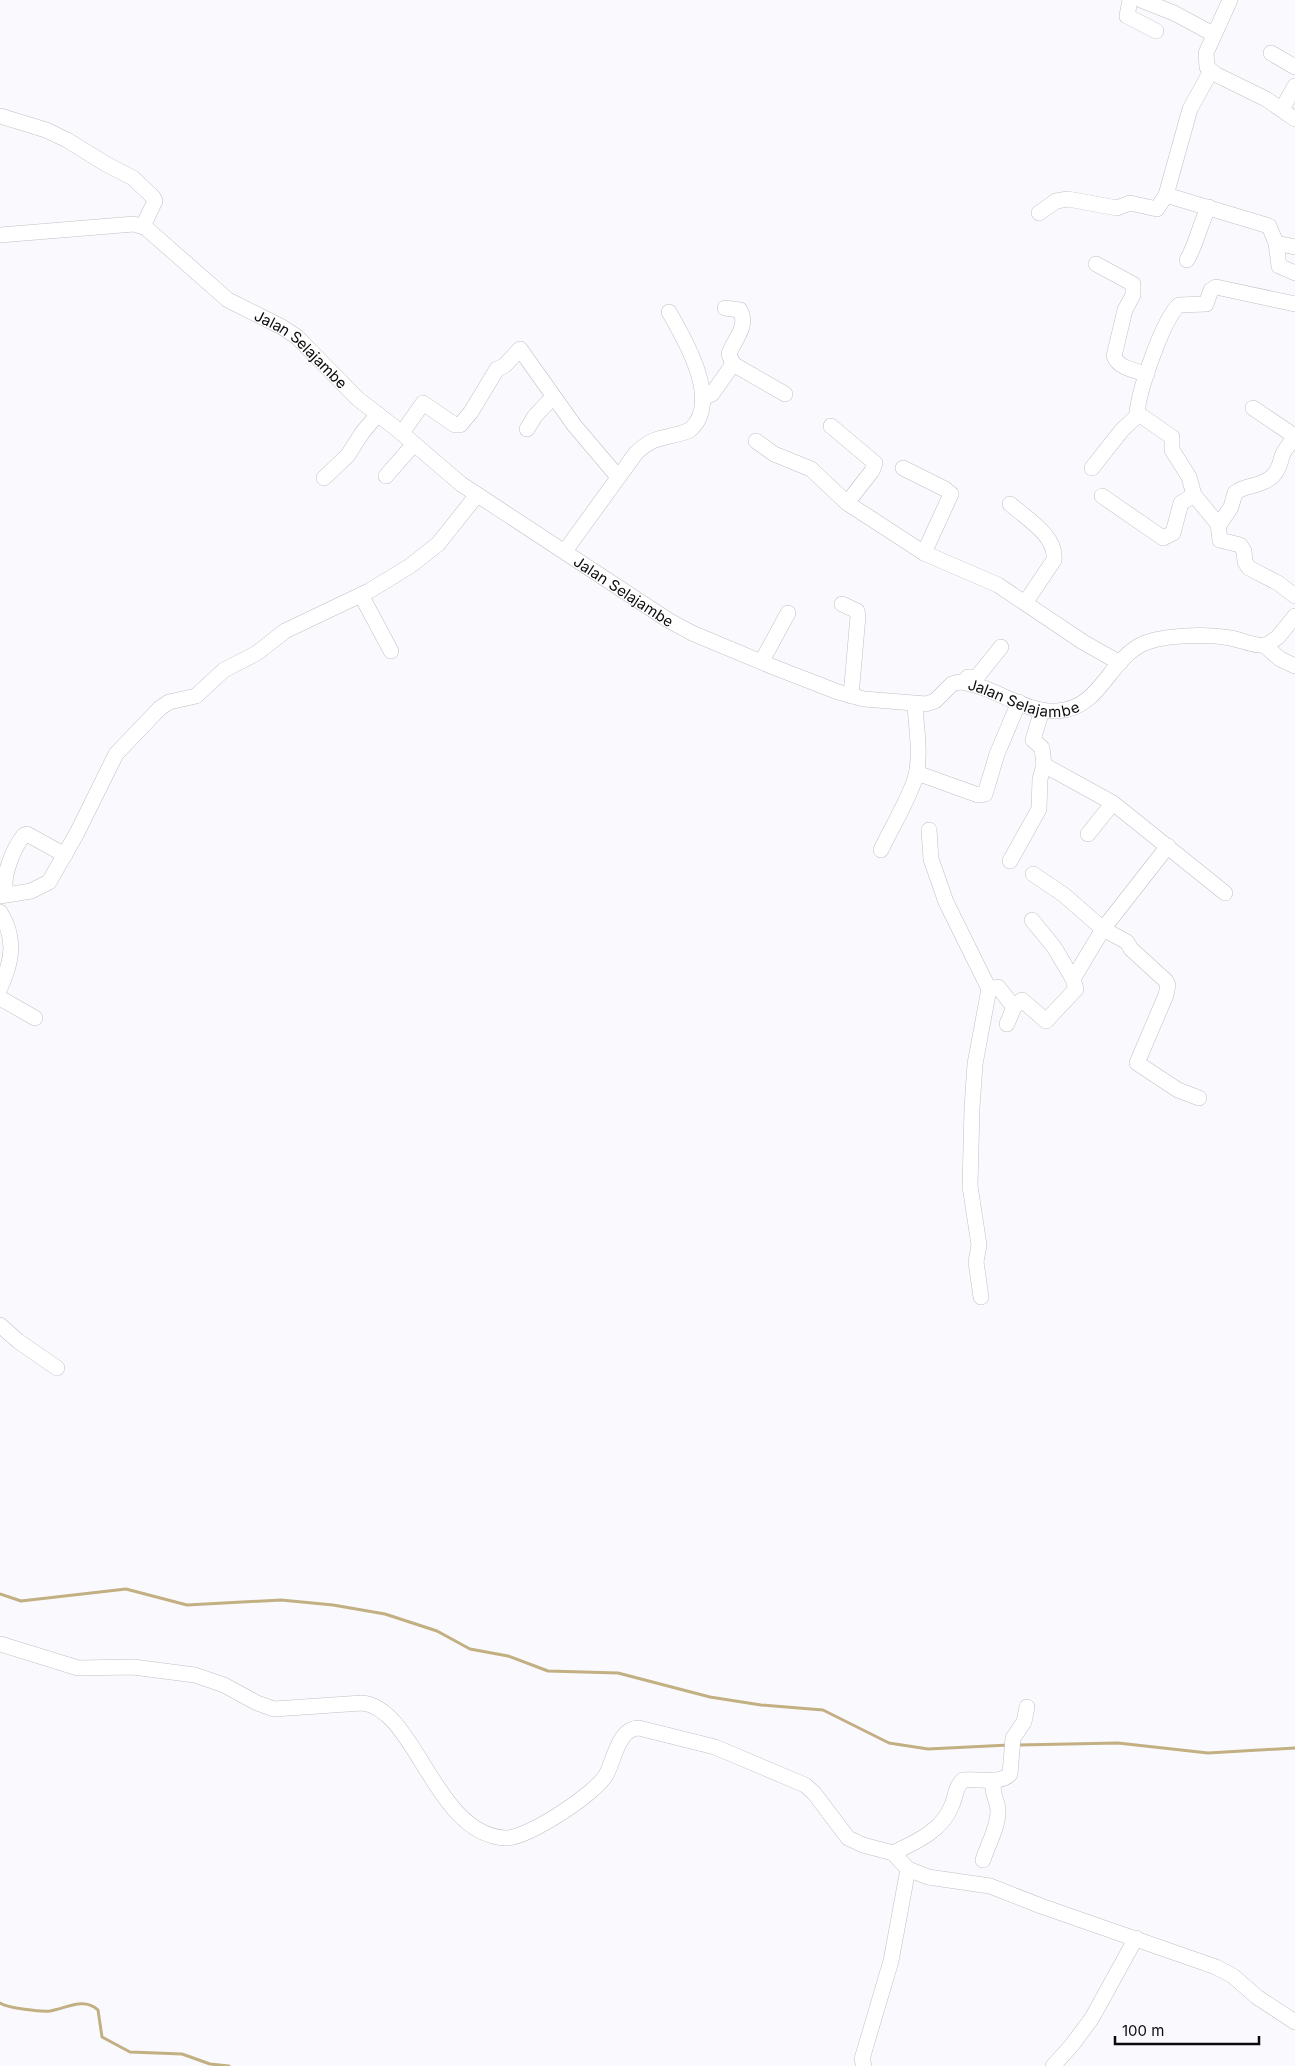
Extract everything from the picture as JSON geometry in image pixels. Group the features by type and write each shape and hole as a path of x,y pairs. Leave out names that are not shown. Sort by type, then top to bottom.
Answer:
{"street":[{"path":"1130,0 1127,16 1156,31"},
{"path":"1141,0 1174,13 1214,34"},
{"path":"1230,0 1205,59 1211,71 1282,109 1295,119"},
{"path":"1271,53 1295,67"},
{"path":"1039,213 1056,201 1068,199 1117,208 1130,203 1157,209 1166,195 1190,109 1211,71"},
{"path":"1282,109 1295,86"},
{"path":"0,116 52,133 133,178 154,197 155,201 143,226 124,225 0,235"},
{"path":"1166,195 1269,226 1276,243 1279,266 1295,273"},
{"path":"1187,260 1197,243 1202,219 1209,208"},
{"name":"Jalan Selajambe","path":"143,226 154,233 228,300 282,327 297,337 350,392 477,495 668,620 762,662 851,696 881,702 915,704 935,701 954,683 964,682 1042,710 1058,712 1077,706 1100,689 1120,663 1139,645 1164,639 1216,636 1264,645"},
{"path":"1276,243 1295,247"},
{"path":"1096,264 1133,284 1133,295 1125,310 1114,356 1122,366 1147,374"},
{"path":"1092,468 1122,430 1138,415 1150,362 1176,307 1184,304 1197,306 1206,304 1213,288 1295,304"},
{"path":"726,308 740,310 743,317 740,332 729,354 733,364 785,394"},
{"path":"565,551 618,477 646,444 663,436 686,432 693,427 701,411 702,398 692,356 669,312"},
{"path":"402,433 423,403 455,426 460,425 471,412 497,369 504,366 518,350 522,350 553,397 618,477"},
{"path":"702,398 712,394 733,364"},
{"path":"527,429 534,416 553,397"},
{"path":"1219,525 1231,507 1235,493 1239,489 1262,483 1276,473 1283,454 1294,439 1290,433 1253,408"},
{"path":"324,478 348,455 362,433 378,414"},
{"path":"1138,415 1172,438 1172,450 1189,478 1194,495 1219,525 1220,540 1240,545 1244,551 1245,562 1248,568 1278,583 1295,596"},
{"path":"831,426 875,463 872,471 847,503"},
{"path":"756,441 774,454 811,469 847,503 924,553 998,585 1083,642 1120,663"},
{"path":"386,476 414,444"},
{"path":"903,468 938,485 951,494 924,553"},
{"path":"65,854 27,834 24,835 11,860 4,895 31,891 44,886 54,875 65,854 116,754 160,708 169,702 196,696 224,670 257,653 285,631 361,595 398,574 438,544 477,495"},
{"path":"1102,496 1163,538 1172,533 1181,503 1194,495"},
{"path":"1010,504 1050,541 1054,555 1054,560 1025,603"},
{"path":"361,595 391,651"},
{"path":"842,604 857,611 858,616 851,696"},
{"path":"762,662 788,612"},
{"path":"1295,616 1275,640 1264,645 1280,659 1295,666"},
{"path":"964,682 968,677 976,678 979,676 1001,647"},
{"path":"917,773 978,795 985,794 997,754 1019,702"},
{"path":"881,850 912,790 917,773 918,754 915,704"},
{"path":"1010,861 1039,810 1039,786 1044,766 1042,748 1033,740 1042,710"},
{"path":"1044,766 1113,803 1225,893"},
{"path":"1088,834 1113,803"},
{"path":"929,830 931,859 946,902 989,989 975,1064 972,1108 970,1186 979,1245 976,1262 981,1297"},
{"path":"1072,979 1103,929 1168,846"},
{"path":"1033,874 1064,895 1103,929 1128,942 1130,949 1168,985 1161,1009 1138,1060 1138,1065 1178,1090 1199,1098"},
{"path":"0,912 9,927 11,938 8,966 0,988"},
{"path":"1007,1024 1014,1007 1023,1000 1041,1018 1048,1020 1075,992 1072,979 1054,948 1032,920"},
{"path":"989,989 998,987 1014,1007"},
{"path":"0,998 35,1018"},
{"path":"0,1325 18,1341 57,1368"},
{"path":"0,1644 78,1668 133,1667 195,1675 224,1685 257,1703 274,1709 362,1703 374,1705 390,1716 453,1807 469,1824 488,1834 504,1838 517,1836 537,1826 592,1791 606,1774 623,1736 632,1729 639,1728 714,1747 805,1785 814,1793 848,1838 863,1845 893,1853 908,1870 928,1877 990,1886 1226,1972 1257,1997 1295,2022"},
{"path":"893,1853 919,1840 939,1826 952,1806 958,1785 963,1780 972,1778 994,1780 1010,1774 1013,1738 1024,1722 1027,1707"},
{"path":"983,1860 992,1836 998,1810 993,1797 994,1780"},
{"path":"864,2066 862,2059 887,1976 908,1870"},
{"path":"1052,2066 1072,2045 1092,2018 1136,1938"}],"waterway":[{"path":"0,1594 21,1601 126,1589 187,1605 281,1600 333,1605 385,1614 437,1631 470,1649 508,1656 548,1671 618,1673 710,1697 761,1705 823,1710 889,1743 928,1749 1009,1745"},
{"path":"1018,1745 1118,1743 1208,1753 1295,1748"},
{"path":"0,2003 17,2008 46,2011 75,2004 87,2004 98,2010 102,2037 130,2052 182,2054 210,2064 229,2066"}]}
